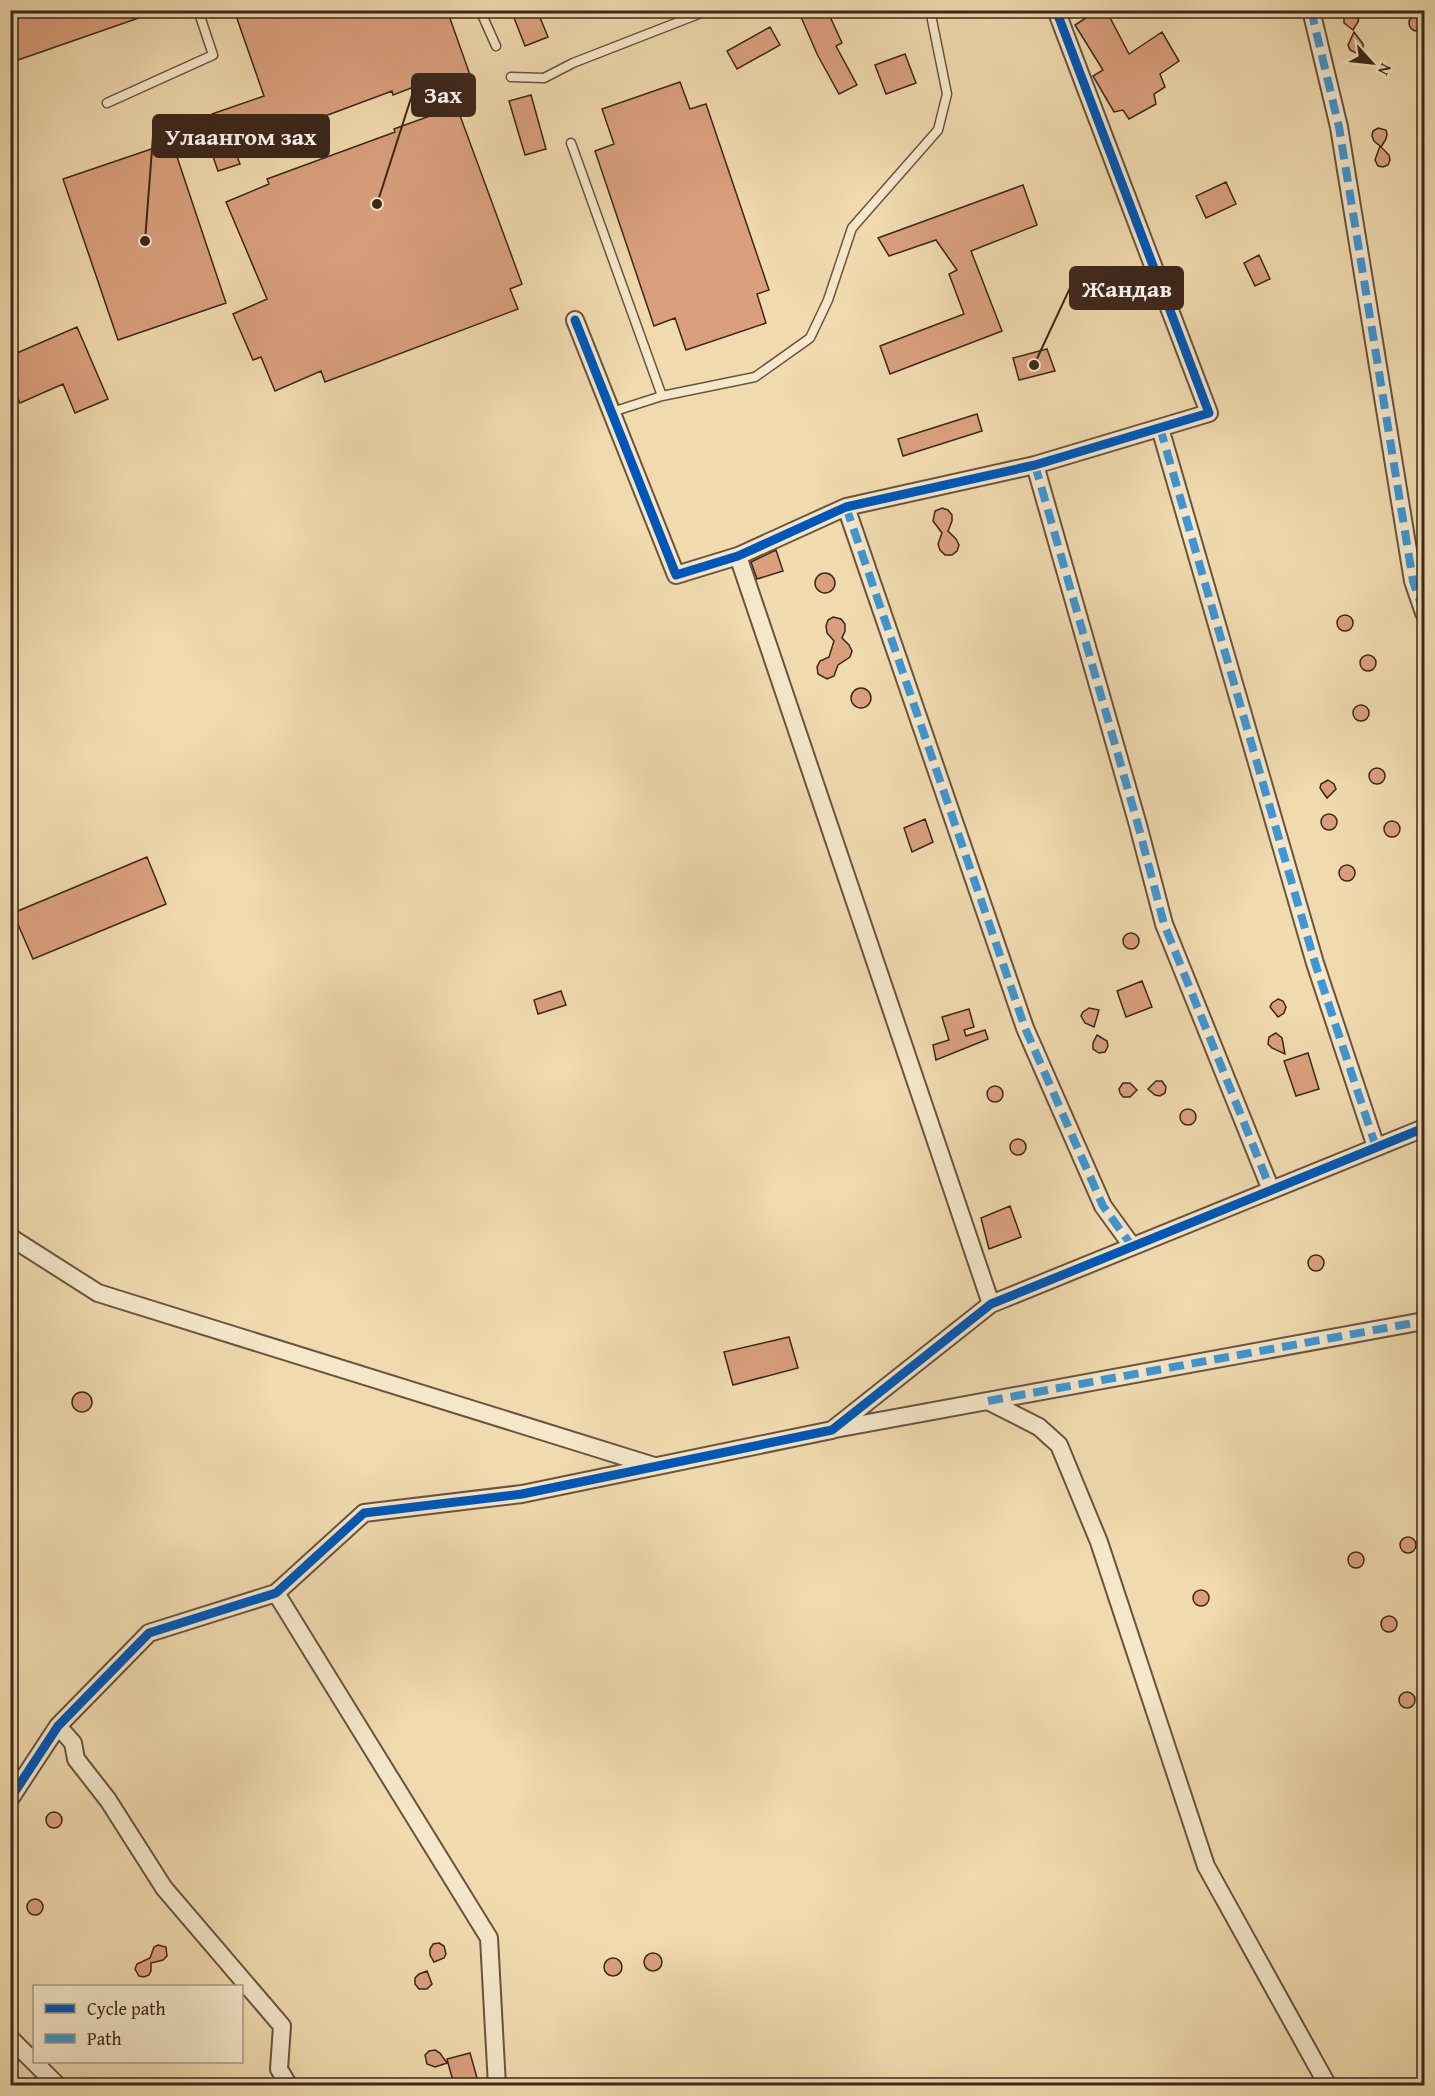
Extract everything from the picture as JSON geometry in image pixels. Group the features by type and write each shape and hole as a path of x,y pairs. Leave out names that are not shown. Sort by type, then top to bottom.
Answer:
{"street":[{"path":"575,320 676,574 738,556 846,507 1035,465 1209,413 1056,10"},
{"path":"1311,10 1340,127 1413,581 1425,613"},
{"path":"1160,428 1315,963 1376,1147"},
{"path":"1035,465 1135,814 1164,924 1271,1190"},
{"path":"846,507 1025,1028 1103,1206 1132,1246"},
{"path":"738,556 991,1304"},
{"path":"832,1430 991,1304 1425,1128"},
{"path":"10,1238 98,1293 655,1466"},
{"path":"10,1799 58,1726 149,1633 276,1593 364,1513 522,1494 832,1430 1424,1325"},
{"path":"987,1401 1039,1427 1059,1445 1099,1542 1206,1866 1328,2085"},
{"path":"276,1593 489,1938 497,2085"},
{"path":"58,1726 73,1743 76,1759 108,1800 164,1888 282,2026 279,2068 289,2085"},
{"path":"10,2038 33,2061"},
{"path":"36,2063 58,2085"}],"lane":[{"path":"107,103 213,55 198,10"},
{"path":"480,10 496,46"},
{"path":"511,77 544,78 573,63 710,10"},
{"path":"612,412 662,396 755,376 810,338 828,300 852,228 938,130 947,94 930,10"},
{"path":"571,143 662,396"}],"building":[{"path":"10,10 152,10 153,13 18,60 10,38"},
{"path":"234,10 447,10 470,75 448,83 522,284 510,289 518,309 325,382 321,371 275,391 261,357 253,360 233,314 267,299 226,202 269,184 267,179 395,132 394,129 438,113 427,82 393,95 392,91 235,151 240,164 218,171 210,148 223,144 212,114 264,96"},
{"path":"511,10 537,10 548,37 525,46"},
{"path":"798,10 827,10 842,43 836,46 857,85 839,94 817,54"},
{"path":"1098,10 1106,10 1129,54 1162,32 1179,61 1160,74 1165,87 1154,94 1156,104 1129,119 1123,110 1114,112 1093,76 1103,70 1075,25"},
{"path":"1349,12 1354,12 1359,17 1353,30 1344,23 1344,17"},
{"path":"1417,15 1423,17 1425,23 1423,29 1417,31 1411,29 1409,23 1411,17"},
{"path":"770,27 780,45 737,69 727,51"},
{"path":"1354,32 1363,44 1363,49 1356,53 1350,50 1348,45"},
{"path":"905,54 916,83 886,94 875,65"},
{"path":"680,82 690,109 706,104 769,290 757,294 766,323 686,350 675,318 654,326 595,151 614,144 602,109"},
{"path":"531,95 546,149 525,155 509,101"},
{"path":"1378,128 1386,130 1387,134 1381,147 1389,155 1390,160 1388,165 1383,167 1378,166 1375,160 1380,146 1372,136 1373,131"},
{"path":"172,142 226,303 118,340 63,179"},
{"path":"1226,182 1236,204 1206,218 1196,196"},
{"path":"1023,185 1037,225 971,251 1002,331 890,374 880,346 964,314 949,274 957,270 936,240 889,256 878,238"},
{"path":"1259,255 1270,279 1255,286 1244,263"},
{"path":"77,327 108,399 75,413 63,384 20,403 10,382 10,356"},
{"path":"1047,349 1055,371 1019,380 1013,358"},
{"path":"977,414 982,431 903,456 898,439"},
{"path":"942,508 948,510 952,515 948,531 959,545 957,551 952,555 945,555 940,550 938,544 942,533 933,521 935,511"},
{"path":"776,550 783,571 757,579 751,562"},
{"path":"825,573 832,576 835,583 832,590 825,593 818,590 815,583 818,576"},
{"path":"1345,615 1353,623 1345,631 1337,623"},
{"path":"833,617 841,619 845,624 842,638 852,651 850,657 838,665 834,676 827,679 818,674 817,667 820,661 829,657 834,641 827,633 826,626 828,620"},
{"path":"1368,655 1376,663 1368,671 1360,663"},
{"path":"861,688 868,691 871,698 868,705 861,708 854,705 851,698 854,691"},
{"path":"1361,705 1369,713 1361,721 1353,713"},
{"path":"1377,768 1385,776 1377,784 1369,776"},
{"path":"1328,780 1334,784 1336,789 1327,798 1320,788 1321,784"},
{"path":"1329,814 1335,816 1337,822 1335,828 1329,830 1323,828 1321,822 1323,816"},
{"path":"925,819 933,842 912,852 904,828"},
{"path":"1392,821 1400,829 1392,837 1384,829"},
{"path":"147,857 166,904 33,959 13,913"},
{"path":"1347,865 1355,873 1347,881 1339,873"},
{"path":"1131,933 1139,941 1131,949 1123,941"},
{"path":"1142,981 1152,1007 1126,1017 1117,991"},
{"path":"561,991 566,1005 538,1014 534,1000"},
{"path":"1278,999 1283,1001 1286,1007 1284,1013 1278,1017 1270,1007"},
{"path":"1089,1008 1099,1010 1094,1027 1085,1023 1081,1016"},
{"path":"969,1009 974,1027 964,1030 966,1036 985,1030 988,1039 936,1060 933,1045 949,1040 942,1017"},
{"path":"1276,1033 1282,1038 1285,1054 1268,1044 1269,1037"},
{"path":"1097,1035 1107,1041 1108,1046 1105,1052 1099,1053 1093,1049"},
{"path":"1308,1053 1319,1089 1296,1096 1284,1061"},
{"path":"1156,1081 1162,1081 1166,1087 1165,1093 1160,1096 1148,1089"},
{"path":"1123,1083 1130,1083 1137,1090 1130,1097 1123,1097 1120,1093 1119,1089"},
{"path":"995,1086 1003,1094 995,1102 987,1094"},
{"path":"1188,1109 1196,1117 1188,1125 1180,1117"},
{"path":"1018,1139 1026,1147 1018,1155 1010,1147"},
{"path":"1010,1206 1021,1237 989,1249 981,1218"},
{"path":"1316,1255 1324,1263 1316,1271 1308,1263"},
{"path":"789,1337 798,1368 733,1385 724,1352"},
{"path":"82,1392 89,1395 92,1402 89,1409 82,1412 75,1409 72,1402 75,1395"},
{"path":"1408,1537 1416,1545 1408,1553 1400,1545"},
{"path":"1356,1552 1364,1560 1356,1568 1348,1560"},
{"path":"1201,1590 1209,1598 1201,1606 1193,1598"},
{"path":"1389,1616 1397,1624 1389,1632 1381,1624"},
{"path":"1407,1692 1415,1700 1407,1708 1399,1700"},
{"path":"54,1812 60,1814 62,1820 60,1826 54,1828 48,1826 46,1820 48,1814"},
{"path":"35,1899 41,1901 43,1907 41,1913 35,1915 29,1913 27,1907 29,1901"},
{"path":"439,1943 444,1946 446,1954 444,1958 434,1962 430,1949 433,1944"},
{"path":"158,1945 166,1947 167,1956 163,1960 151,1963 149,1975 139,1976 135,1969 137,1964 150,1958 154,1947"},
{"path":"653,1953 659,1956 662,1962 659,1968 653,1971 647,1968 644,1962 647,1956"},
{"path":"613,1958 619,1961 622,1967 619,1973 613,1976 607,1973 604,1967 607,1961"},
{"path":"427,1971 432,1984 427,1989 419,1989 415,1984 415,1978"},
{"path":"435,2050 447,2063 435,2067 427,2064 425,2055"},
{"path":"470,2053 479,2085 454,2085 447,2059"}],"marked path":[{"path":"1311,10 1339,127 1413,581 1424,613"},
{"path":"1160,428 1315,963 1376,1147"},
{"path":"1035,465 1164,924 1271,1190"},
{"path":"846,507 1025,1028 1103,1206 1132,1246"},
{"path":"988,1401 1424,1321"}],"cycle path":[{"path":"575,320 676,575 738,556 846,507 1035,465 1209,413 1056,10"},
{"path":"10,1799 58,1726 149,1633 276,1593 364,1513 522,1494 832,1430 991,1304 1424,1128"}],"place":[{"name":"Зах","path":"377,204"},
{"name":"Улаангом зах","path":"145,241"},
{"name":"Жандав","path":"1034,365"}]}
